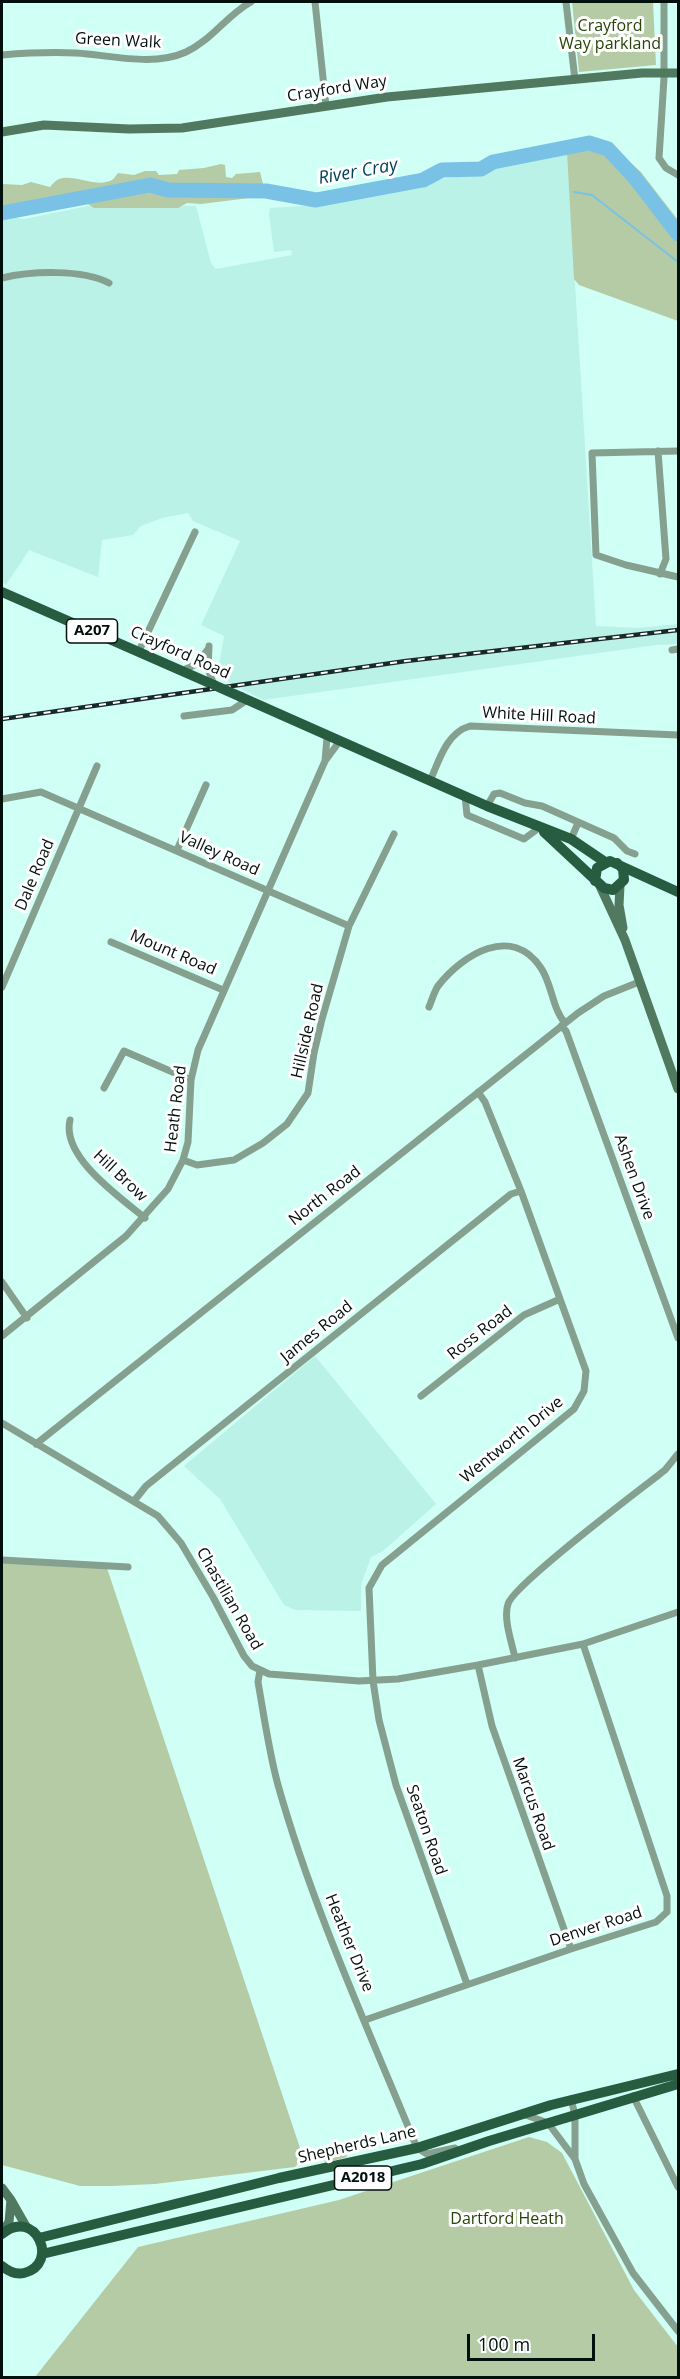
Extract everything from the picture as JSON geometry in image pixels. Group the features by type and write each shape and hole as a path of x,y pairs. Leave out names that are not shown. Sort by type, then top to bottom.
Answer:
{"main road":[{"name":"Crayford Way","path":"2,132 44,125 129,129 182,128 433,92 664,72 678,73"},
{"name":"Crayford Road","path":"2,592 139,651 327,737 487,806 571,839 605,862"},
{"name":"Crayford Road","path":"540,828 598,884"},
{"path":"605,862 597,868 595,875 625,940 678,1089"},
{"name":"A207","path":"605,862 617,863"},
{"path":"617,863 623,869 619,905 625,940"},
{"path":"617,863 678,892"},
{"path":"598,884 613,890 622,883 650,879"},
{"name":"Shepherds Lane","path":"39,2238 279,2178 417,2148 571,2099 678,2074"},
{"name":"Shepherds Lane","path":"2,2266 11,2272 27,2272 39,2262 42,2254 422,2164 489,2141 678,2084"},
{"path":"2,2188 27,2228 39,2238 42,2254"},
{"path":"2,2233 9,2222 11,2200"},
{"path":"2,2233 14,2227 27,2228"}],"street":[{"name":"Green Walk","path":"2,55 66,53 153,58 173,56 203,42 240,8 251,2"},
{"path":"315,2 326,106"},
{"path":"566,2 575,80"},
{"path":"664,2 660,158 666,168 678,175"},
{"path":"2,278 26,273 96,276 109,283"},
{"path":"658,451 666,559 660,574"},
{"path":"678,451 592,453 596,555 678,578"},
{"path":"139,651 195,532"},
{"path":"182,671 202,660 209,646 208,669 214,685"},
{"path":"184,716 232,710 244,698"},
{"name":"White Hill Road","path":"430,781 451,738 460,729 470,726 678,735"},
{"name":"Heath Road","path":"325,761 327,737"},
{"name":"Heath Road","path":"2,1336 126,1236 145,1218 168,1189 183,1160 188,1142 191,1080 198,1050 266,890 325,761 339,742"},
{"name":"Dale Road","path":"2,987 97,766"},
{"path":"177,850 206,785"},
{"name":"Valley Road","path":"2,799 41,792 349,926"},
{"path":"487,806 494,794 500,793 525,803 542,806 614,838 635,854"},
{"path":"465,796 467,815 524,839 540,828"},
{"path":"571,839 578,823"},
{"name":"Hillside Road","path":"183,1160 197,1165 234,1160 287,1124 308,1093 319,1030 349,926 393,834"},
{"name":"Mount Road","path":"111,942 223,990"},
{"name":"Ashen Drive","path":"429,1007 437,987 459,964 477,952 497,945 516,947 531,955 543,969 678,1338"},
{"name":"North Road","path":"36,1444 563,1024 596,1000 639,982"},
{"path":"104,1088 124,1051 191,1080"},
{"name":"Wentworth Drive","path":"373,1682 369,1588 382,1565 574,1409 584,1391 586,1371 521,1191 485,1102 478,1092"},
{"name":"Hill Brow","path":"70,1120 69,1137 83,1164 145,1218"},
{"name":"James Road","path":"134,1501 146,1485 511,1194 521,1191"},
{"path":"2,1282 27,1318"},
{"name":"Ross Road","path":"421,1396 524,1315 560,1299"},
{"name":"Chastilian Road","path":"2,1424 158,1516 171,1529 213,1597 244,1656 260,1670 285,1676 373,1682 478,1665 583,1644 678,1612"},
{"path":"515,1658 507,1614 507,1605 511,1597 538,1571 664,1470 678,1454"},
{"path":"2,1560 128,1567"},
{"name":"Denver Road","path":"364,2020 656,1922 667,1911 667,1896 583,1644"},
{"name":"Marcus Road","path":"478,1665 492,1726 571,1949"},
{"name":"Heather Drive","path":"260,1670 258,1682 278,1783 313,1890 417,2148"},
{"name":"Seaton Road","path":"373,1682 379,1720 396,1785 467,1984"},
{"path":"628,2085 678,2187"},
{"path":"571,2099 575,2115 575,2159"},
{"path":"522,2114 548,2123 575,2159 584,2184 633,2273 678,2331"},
{"path":"417,2148 427,2154 489,2141"}],"shaded area":[{"path":"567,153 596,626 638,628 678,624 678,644 656,645 263,700 217,676 224,636 201,625 240,541 193,521 188,513 162,518 141,526 133,535 102,540 98,577 29,550 6,585 2,581 2,216 24,219 97,204 196,206 211,263 216,269 292,255 291,250 274,252 270,208 319,205"},
{"path":"315,1356 436,1504 383,1551 371,1557 361,1585 361,1611 295,1610 284,1605 220,1499 184,1466"}],"green space":[{"name":"Crayford Way parkland","path":"572,2 653,2 656,65 579,72"},
{"path":"587,140 610,145 640,171 678,220 678,321 579,285 574,279 567,153"},
{"path":"225,165 226,177 232,178 236,174 260,172 266,196 201,204 187,203 178,208 94,208 88,204 81,204 2,217 2,184 22,185 31,182 50,187 63,178 99,183 112,180 118,173 134,175 145,171 156,171 159,175 177,174 179,170"},
{"path":"2,1560 107,1568 303,2157 295,2167 155,2184 80,2186 2,2165"},
{"name":"Dartford Heath","path":"529,2137 547,2142 562,2153 634,2290 678,2347 678,2377 35,2377 138,2247 339,2200"},
{"path":"345,2151 347,2157 325,2163 323,2156"}],"waterway":[{"name":"River Cray","path":"2,213 150,185 168,190 266,191 316,200 423,180 442,170 481,169 493,162 589,143 608,149 635,178 678,234"},
{"path":"574,192 592,195 678,262"}],"railway":[{"path":"2,719 406,661 678,630"}]}
